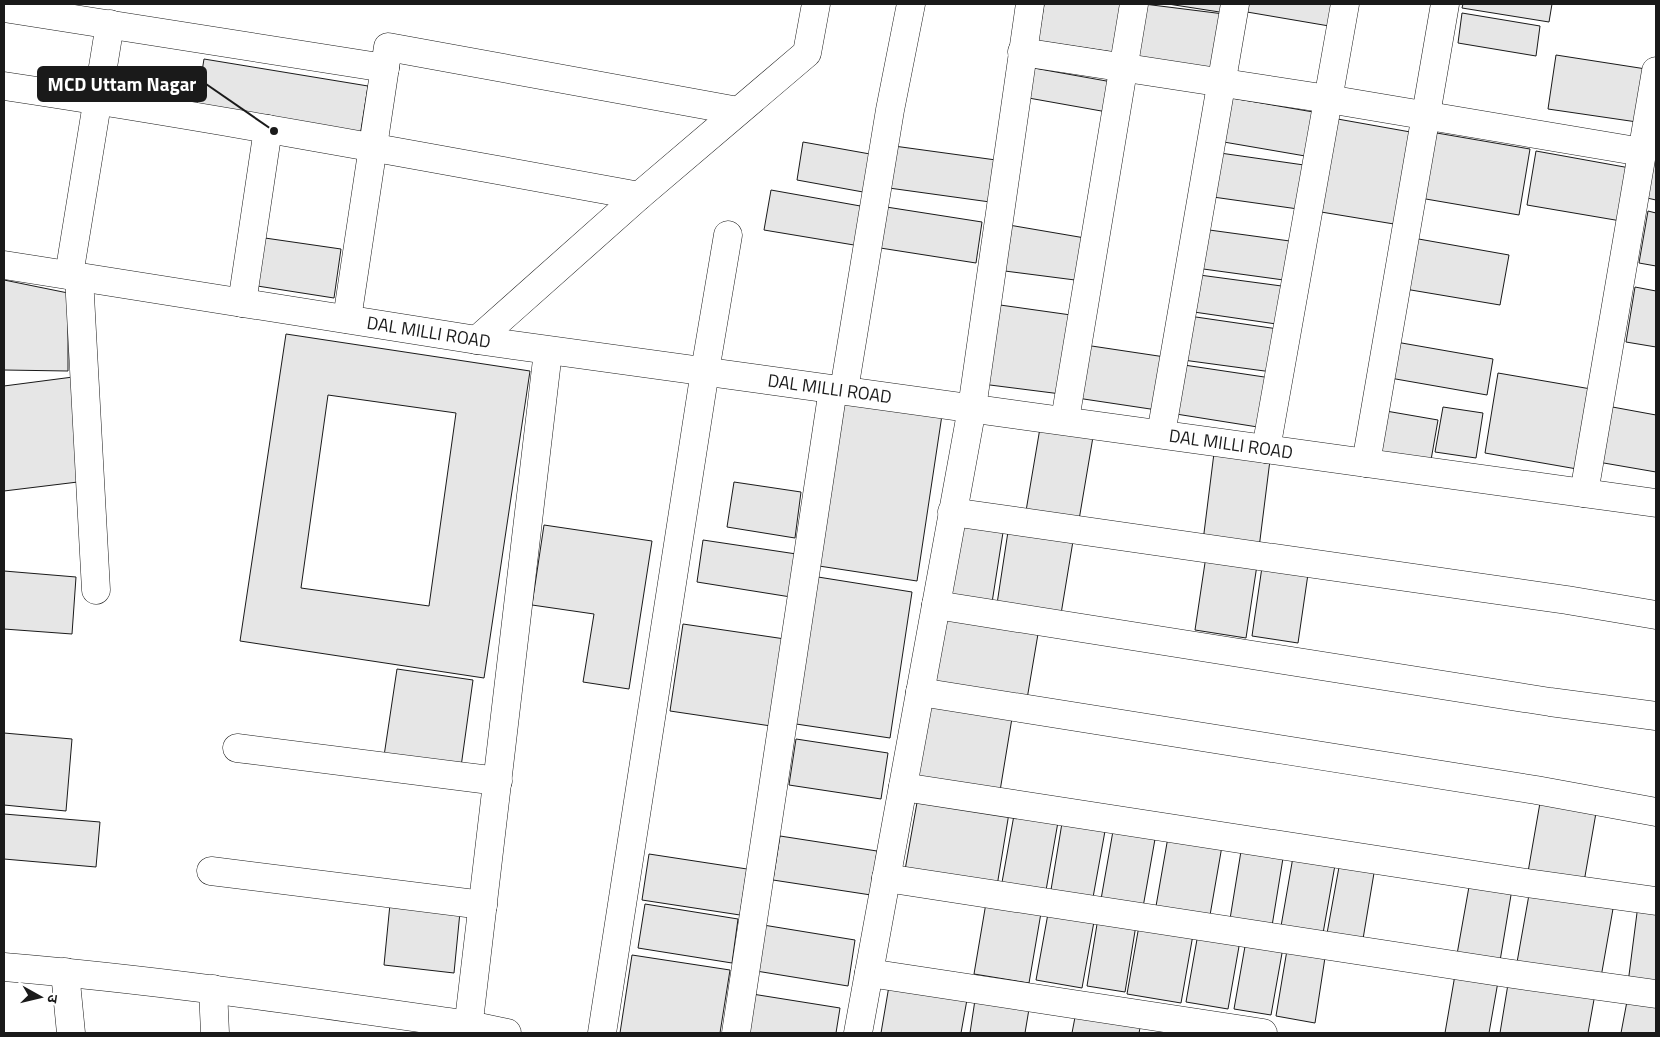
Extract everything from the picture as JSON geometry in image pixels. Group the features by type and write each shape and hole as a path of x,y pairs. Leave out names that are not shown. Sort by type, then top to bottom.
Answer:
{"street":[{"path":"477,340 639,196 806,53 816,4"},
{"path":"736,1033 838,389 911,4"},
{"path":"858,1033 972,408 1030,4"},
{"path":"1065,420 1134,4"},
{"path":"1161,434 1236,4"},
{"path":"1266,449 1345,4"},
{"path":"1366,463 1445,4"},
{"path":"4,8 385,68"},
{"path":"96,590 74,276 96,100 110,24"},
{"path":"346,319 388,48 738,111"},
{"path":"1022,52 1642,152"},
{"path":"1584,493 1656,71"},
{"path":"4,86 373,147 639,196"},
{"path":"242,303 268,129"},
{"path":"602,1033 705,371 728,235"},
{"name":"DAL MILLI ROAD","path":"4,264 477,340 1065,420 1656,504"},
{"path":"469,1023 547,360"},
{"path":"952,512 1656,615"},
{"path":"936,606 1550,702 1656,716"},
{"path":"920,692 1536,790 1656,812"},
{"path":"237,748 498,781"},
{"path":"903,786 1656,902"},
{"path":"211,872 483,905"},
{"path":"886,878 1506,973 1656,994"},
{"path":"4,967 213,989 469,1023 507,1033"},
{"path":"65,972 71,1033"},
{"path":"869,973 1263,1033"},
{"path":"213,989 215,1033"}],"building":[{"path":"1044,4 1126,4 1119,53 1038,41"},
{"path":"1144,4 1224,14 1216,74 1135,62"},
{"path":"1168,4 1228,4 1226,13"},
{"path":"1249,4 1339,4 1335,27 1247,12"},
{"path":"1463,4 1552,4 1549,22 1462,8"},
{"path":"1462,13 1540,26 1536,56 1458,43"},
{"path":"1556,55 1646,69 1637,122 1548,109"},
{"path":"204,59 368,86 360,136 196,109"},
{"path":"1028,67 1112,82 1107,112 1023,97"},
{"path":"1226,97 1319,113 1311,157 1218,141"},
{"path":"1332,118 1416,133 1400,225 1315,211"},
{"path":"1431,132 1530,149 1519,215 1420,198"},
{"path":"803,142 870,154 863,192 797,180"},
{"path":"1656,144 1656,200 1638,196"},
{"path":"894,146 996,160 990,202 889,188"},
{"path":"1536,151 1630,168 1621,221 1527,205"},
{"path":"1220,153 1304,165 1298,209 1213,197"},
{"path":"771,190 866,207 860,246 764,230"},
{"path":"880,206 982,222 976,263 874,247"},
{"path":"1648,211 1656,213 1656,266 1639,263"},
{"path":"1003,224 1085,238 1075,280 997,270"},
{"path":"1202,229 1297,242 1291,281 1196,268"},
{"path":"258,237 341,249 334,298 251,285"},
{"path":"1413,238 1509,255 1500,305 1405,289"},
{"path":"1192,274 1289,287 1283,325 1187,311"},
{"path":"4,280 68,293 68,371 4,370"},
{"path":"1635,287 1656,291 1656,347 1626,342"},
{"path":"993,304 1071,315 1061,394 982,384"},
{"path":"1189,316 1278,329 1272,372 1183,360"},
{"path":"286,334 530,371 484,678 240,641","holes":["328,395 456,413 429,606 301,588"]},
{"path":"1396,342 1493,359 1487,395 1390,378"},
{"path":"1085,345 1165,357 1157,410 1077,398"},
{"path":"1184,365 1271,378 1264,428 1176,414"},
{"path":"1498,373 1591,389 1577,469 1485,453"},
{"path":"73,377 86,481 4,491 4,386"},
{"path":"845,400 942,415 917,581 819,566"},
{"path":"1607,406 1656,415 1656,472 1598,462"},
{"path":"1443,407 1483,413 1476,458 1435,452"},
{"path":"1386,411 1438,420 1431,460 1380,452"},
{"path":"1041,422 1094,431 1079,520 1026,511"},
{"path":"1214,453 1270,460 1259,548 1203,541"},
{"path":"734,482 801,492 795,538 727,527"},
{"path":"964,519 1004,526 991,609 950,603"},
{"path":"544,525 652,541 629,689 583,682 594,614 532,605"},
{"path":"1009,525 1074,535 1061,614 997,604"},
{"path":"703,540 803,555 797,598 697,582"},
{"path":"1206,556 1257,565 1246,638 1195,630"},
{"path":"1262,567 1308,574 1298,643 1252,636"},
{"path":"4,571 76,577 72,634 4,629"},
{"path":"818,577 912,592 890,738 796,724"},
{"path":"946,612 1039,628 1026,705 933,690"},
{"path":"683,624 785,639 771,726 670,711"},
{"path":"397,669 473,680 461,767 384,756"},
{"path":"931,699 1013,712 1000,791 918,778"},
{"path":"4,733 72,739 66,811 4,805"},
{"path":"796,739 888,753 881,799 789,785"},
{"path":"918,797 1009,813 997,886 905,870"},
{"path":"1541,797 1597,807 1584,882 1528,872"},
{"path":"4,814 100,822 96,867 4,859"},
{"path":"1014,815 1058,822 1045,896 1001,888"},
{"path":"1062,823 1105,831 1092,903 1050,896"},
{"path":"1113,831 1155,839 1142,913 1100,905"},
{"path":"780,836 877,851 871,895 773,880"},
{"path":"1168,837 1222,846 1209,921 1155,912"},
{"path":"1242,845 1284,852 1272,926 1230,919"},
{"path":"649,854 747,869 740,915 642,900"},
{"path":"1293,857 1335,865 1322,939 1280,932"},
{"path":"1339,867 1374,873 1362,945 1326,939"},
{"path":"1470,881 1512,889 1499,967 1456,960"},
{"path":"1530,889 1614,903 1600,983 1516,968"},
{"path":"987,897 1042,907 1029,983 974,974"},
{"path":"390,904 460,912 454,973 384,965"},
{"path":"645,904 738,919 732,963 638,948"},
{"path":"1638,905 1656,907 1656,986 1628,983"},
{"path":"1049,908 1095,916 1082,988 1036,980"},
{"path":"1099,912 1137,919 1125,992 1087,986"},
{"path":"1140,920 1194,929 1181,1003 1127,994"},
{"path":"757,924 855,940 848,986 750,970"},
{"path":"1199,928 1241,935 1228,1009 1186,1002"},
{"path":"1247,935 1284,942 1271,1015 1234,1009"},
{"path":"1288,944 1326,951 1315,1023 1276,1016"},
{"path":"632,955 730,970 720,1033 620,1033"},
{"path":"1456,969 1499,976 1489,1033 1445,1033"},
{"path":"1509,978 1595,994 1588,1033 1500,1033"},
{"path":"890,980 968,994 961,1033 881,1033"},
{"path":"746,993 840,1008 836,1033 739,1033"},
{"path":"1628,996 1656,1001 1656,1033 1621,1033"},
{"path":"975,1000 1029,1009 1025,1033 970,1033"},
{"path":"1076,1012 1141,1023 1139,1033 1072,1033"}],"place":[{"name":"MCD Uttam Nagar","path":"274,131"}]}
